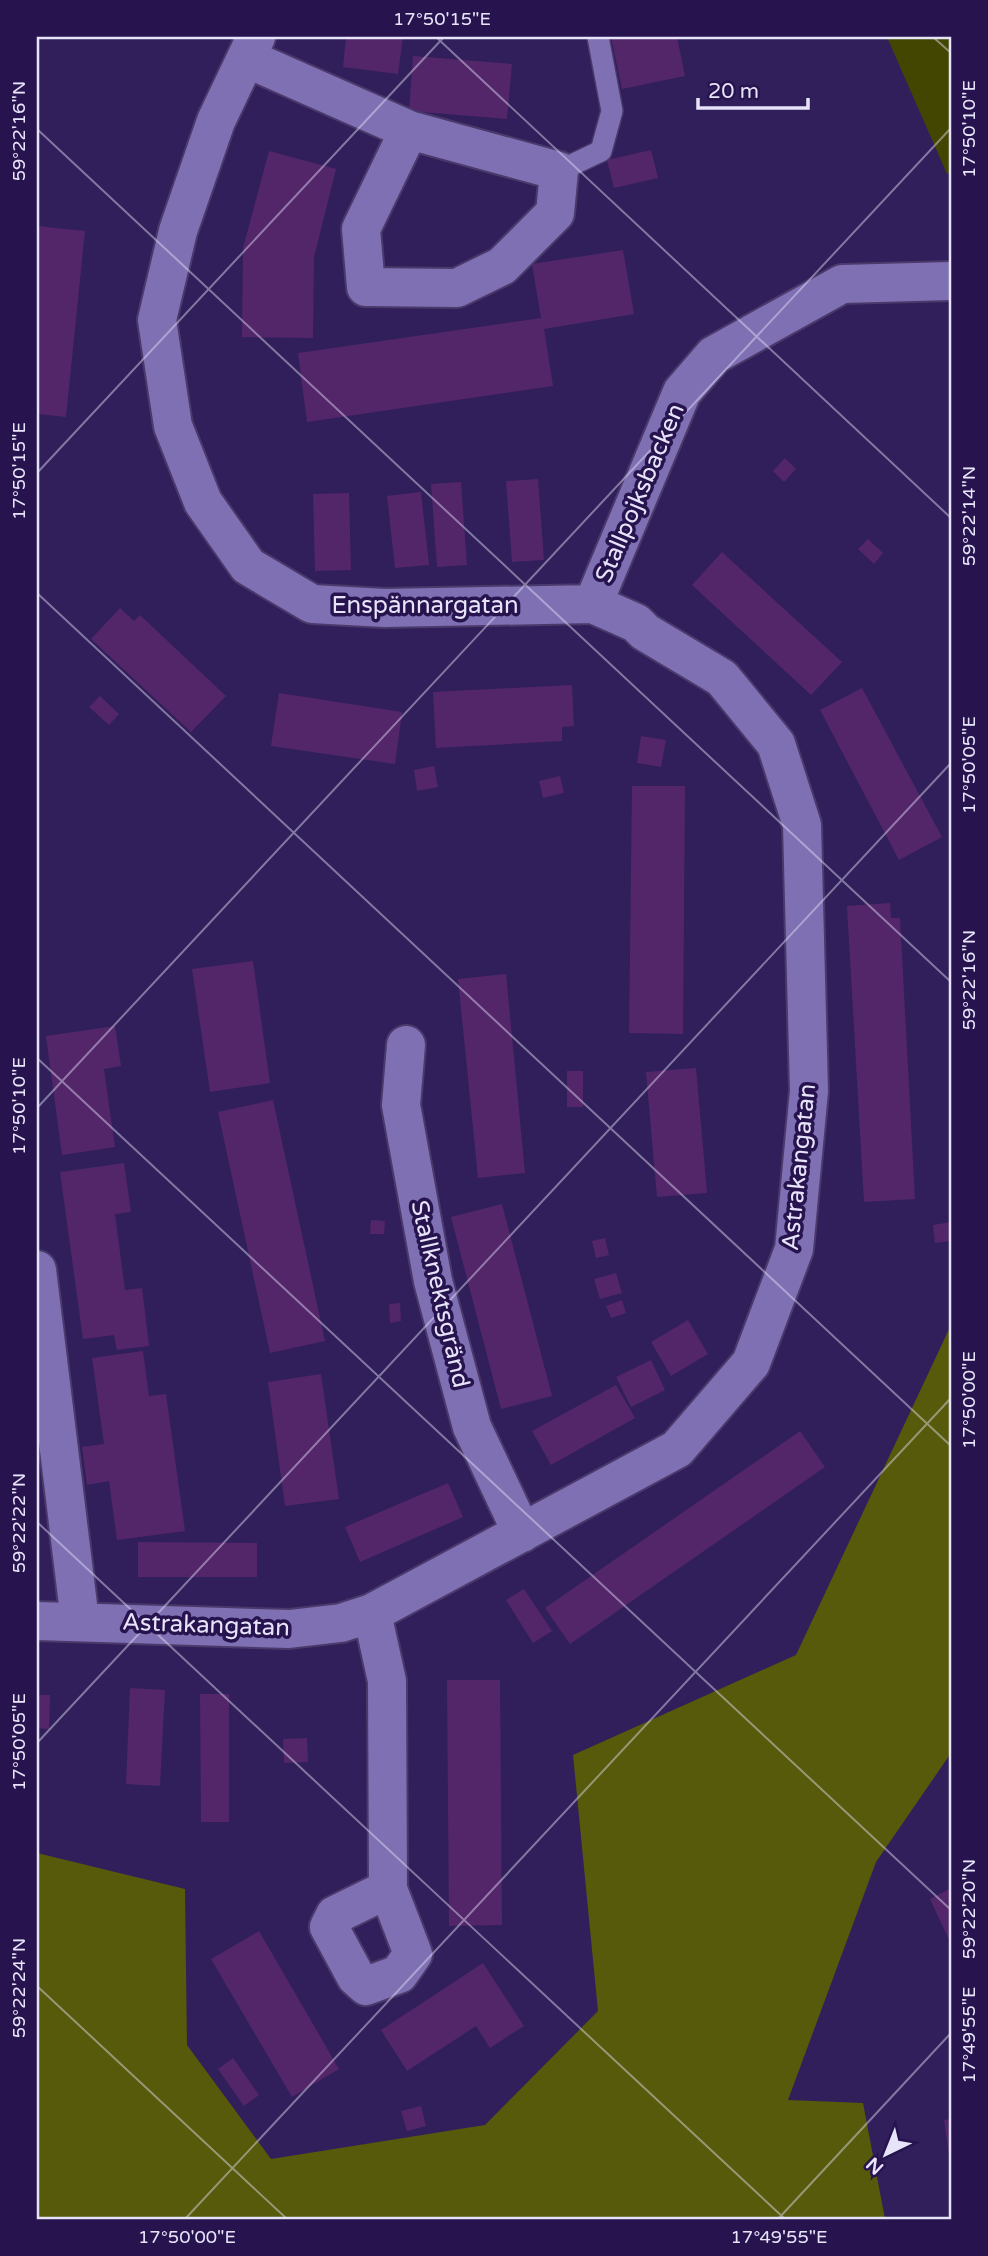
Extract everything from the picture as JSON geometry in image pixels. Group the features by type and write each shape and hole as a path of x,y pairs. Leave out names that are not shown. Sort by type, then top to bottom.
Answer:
{"street":[{"path":"251,47 409,130 559,171 555,213 502,267 457,288 366,287 361,229 409,130"},
{"name":"Enspännargatan","path":"251,47 216,121 178,231 157,320 173,426 203,502 248,566 312,604 385,608 593,604"},
{"name":"Stallpojksbacken","path":"593,604 682,392 714,355 842,284 951,281"},
{"name":"Astrakangatan","path":"37,1621 289,1629 341,1623 372,1613 677,1449 751,1363 794,1249 809,1091 802,825 776,744 722,678 645,632 636,623 593,604"},
{"name":"Stallknektsgränd","path":"406,1045 401,1105 433,1281 472,1427 522,1533"},
{"path":"37,1269 80,1621"},
{"path":"372,1613 387,1681 387,1889"}],"lane":[{"path":"559,171 601,151 612,111 598,37"}],"shaded area":[{"path":"887,37 951,37 951,172 947,174"},
{"path":"951,1325 951,1753 876,1862 788,2100 863,2103 885,2219 37,2219 37,1853 185,1889 187,2045 271,2159 485,2125 598,2011 573,1755 796,1655"}],"building":[{"path":"346,37 403,37 398,74 343,67"},
{"path":"611,37 677,37 685,76 622,89"},
{"path":"413,56 512,64 507,119 409,111"},
{"path":"651,150 658,178 614,188 607,160"},
{"path":"269,151 336,169 314,257 313,338 242,337 243,248"},
{"path":"37,226 85,231 66,417 37,414"},
{"path":"623,250 634,314 544,329 553,386 307,422 298,353 541,318 532,264"},
{"path":"785,458 796,469 784,482 773,471"},
{"path":"538,479 544,560 512,562 506,481"},
{"path":"461,482 467,565 437,567 431,484"},
{"path":"421,492 429,565 395,568 387,496"},
{"path":"349,493 351,570 315,571 313,494"},
{"path":"868,539 883,553 874,564 858,549"},
{"path":"722,552 842,662 811,695 692,585"},
{"path":"120,608 134,621 140,615 226,696 191,732 91,639"},
{"path":"572,685 574,726 562,727 562,741 436,748 433,692"},
{"path":"862,688 942,837 899,860 820,710"},
{"path":"279,693 402,712 395,764 271,746"},
{"path":"100,696 119,714 109,725 89,707"},
{"path":"641,736 666,740 661,767 637,763"},
{"path":"434,766 438,787 417,791 414,770"},
{"path":"560,776 564,793 543,798 539,781"},
{"path":"632,786 685,786 683,1034 629,1033"},
{"path":"890,903 891,918 900,918 915,1199 864,1202 847,906"},
{"path":"253,961 270,1083 210,1092 192,969"},
{"path":"506,974 525,1173 478,1178 458,979"},
{"path":"115,1026 121,1066 104,1069 115,1147 62,1155 46,1036"},
{"path":"696,1068 707,1193 657,1197 646,1072"},
{"path":"567,1071 583,1071 583,1107 567,1107"},
{"path":"273,1100 325,1341 270,1353 218,1112"},
{"path":"124,1163 131,1212 115,1214 125,1290 142,1288 149,1346 117,1350 114,1335 83,1339 60,1172"},
{"path":"502,1204 552,1396 501,1409 451,1217"},
{"path":"371,1220 385,1221 384,1234 370,1234"},
{"path":"951,1222 951,1241 935,1243 933,1225"},
{"path":"605,1238 609,1255 596,1258 592,1241"},
{"path":"616,1273 622,1293 600,1299 594,1279"},
{"path":"622,1300 626,1313 611,1318 606,1306"},
{"path":"400,1303 401,1321 390,1323 389,1304"},
{"path":"688,1320 708,1354 671,1376 651,1342"},
{"path":"143,1351 149,1396 166,1394 185,1531 117,1540 109,1481 87,1485 82,1447 104,1444 92,1358"},
{"path":"651,1360 665,1390 631,1407 616,1377"},
{"path":"321,1374 339,1499 285,1506 268,1382"},
{"path":"616,1385 635,1418 551,1465 532,1431"},
{"path":"800,1431 825,1467 570,1644 545,1608"},
{"path":"448,1483 463,1517 360,1562 345,1527"},
{"path":"138,1542 257,1543 257,1577 138,1577"},
{"path":"524,1589 552,1631 533,1643 506,1600"},
{"path":"447,1680 500,1680 502,1925 449,1926"},
{"path":"130,1688 165,1690 160,1786 126,1784"},
{"path":"200,1694 229,1694 229,1822 201,1822"},
{"path":"37,1695 50,1695 49,1729 37,1728"},
{"path":"307,1738 308,1762 284,1763 283,1739"},
{"path":"951,1888 951,1944 930,1899"},
{"path":"259,1931 339,2069 292,2097 211,1959"},
{"path":"483,1963 524,2026 490,2048 476,2026 407,2071 381,2030"},
{"path":"233,2058 259,2095 244,2106 218,2069"},
{"path":"421,2106 426,2126 407,2131 401,2111"},
{"path":"951,2119 951,2162 950,2162 944,2120"}]}
